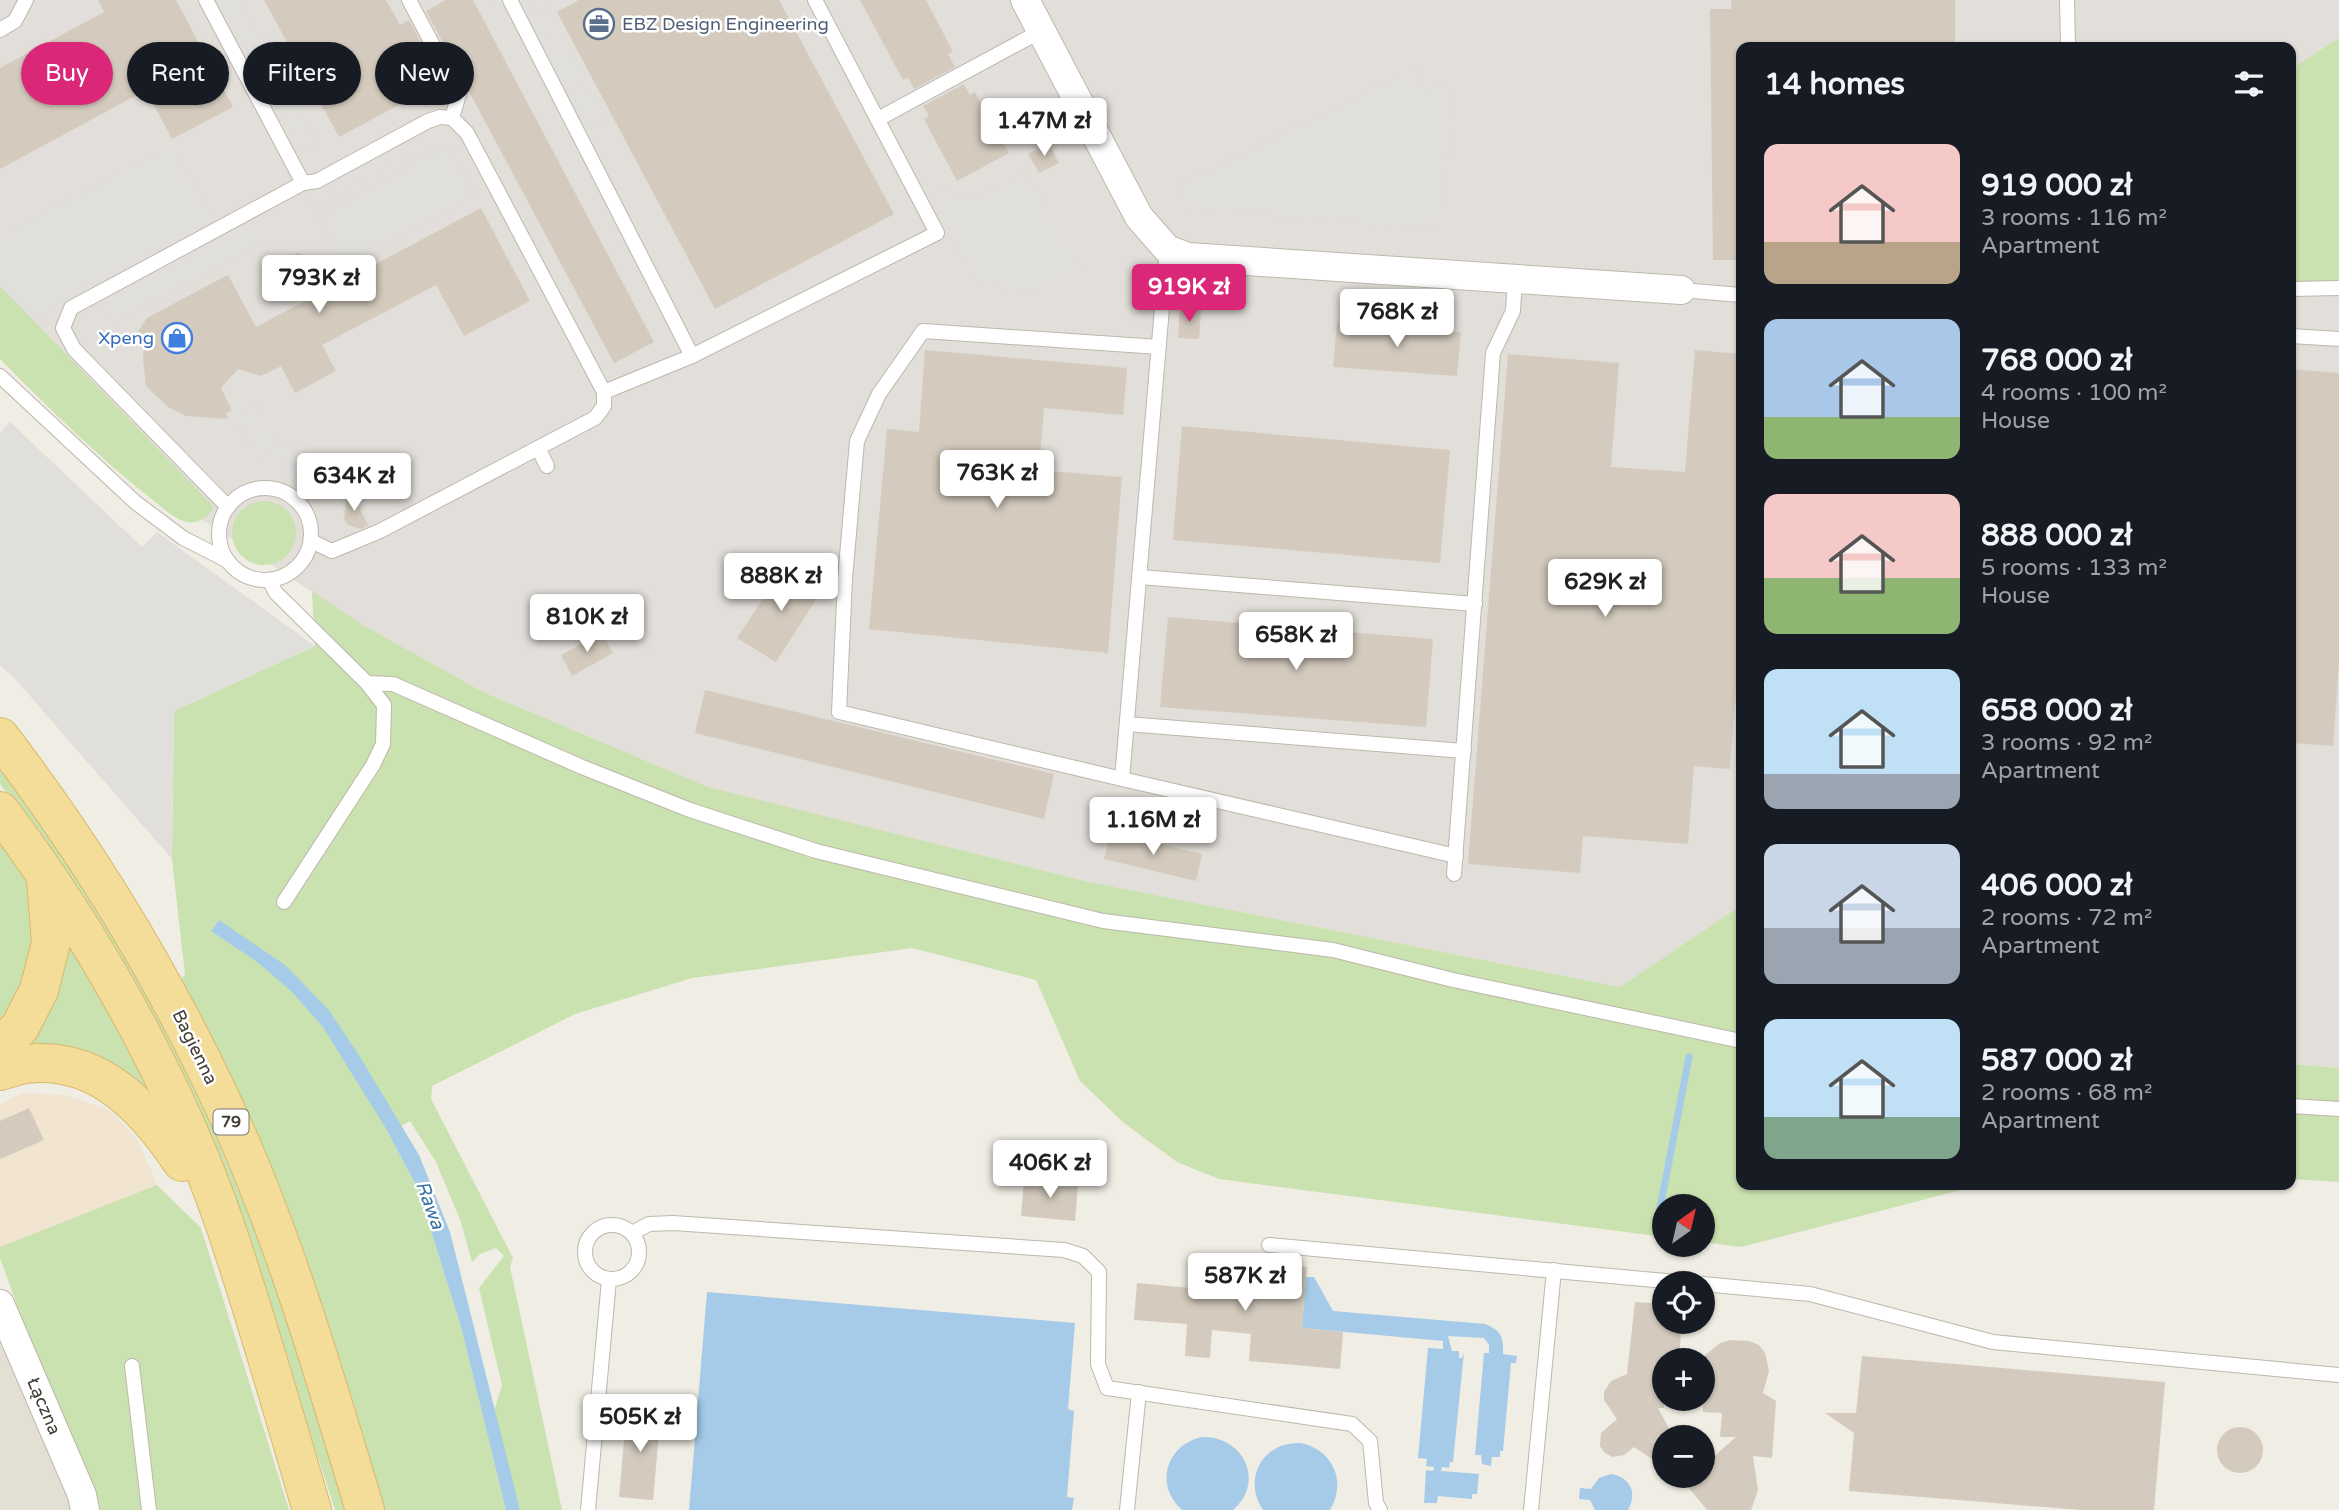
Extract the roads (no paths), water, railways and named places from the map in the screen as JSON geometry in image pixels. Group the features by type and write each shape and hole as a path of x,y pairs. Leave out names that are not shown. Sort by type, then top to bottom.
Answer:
{"main road":[{"name":"Bagienna","path":"0,737 69,832 127,922 177,1009 216,1090 257,1184 287,1264 365,1510"},
{"name":"79","path":"0,811 46,876 99,960 155,1063 188,1134 224,1223 312,1510"},
{"path":"0,1047 20,1027 39,990 51,943 46,876"},
{"path":"0,1071 26,1064 62,1065 96,1075 131,1098 159,1128 224,1223"}],"street":[{"path":"1025,0 1139,216 1167,249 1188,257 1681,290"},
{"name":"Łączna","path":"0,1304 82,1495 85,1510"}],"lane":[{"path":"0,30 15,21 26,0"},
{"path":"206,0 303,183"},
{"path":"409,0 459,94 452,118"},
{"path":"510,0 692,355"},
{"path":"604,392 692,355 937,233 816,0"},
{"path":"2067,0 2068,42"},
{"path":"878,119 1041,31"},
{"path":"228,507 74,349 63,328 71,308 303,183 317,181 428,121 440,117 452,118 467,133 604,392 604,406 594,418 380,531 331,551 311,541"},
{"path":"1122,779 1167,249"},
{"path":"1454,874 1493,353 1513,311 1515,279"},
{"path":"2296,289 2339,288"},
{"path":"1681,290 1736,295"},
{"path":"1159,346 923,331 879,394 857,441 849,524 839,712 1456,856"},
{"path":"2296,336 2339,339"},
{"path":"0,376 135,502 183,538 228,561"},
{"path":"538,448 547,466"},
{"path":"268,488 283,492 296,500 305,512 311,541 306,555 296,568 284,576 269,580 253,578 239,572 228,561 221,548 219,534 228,507 239,496 268,488"},
{"path":"1140,577 1475,604"},
{"path":"269,580 276,593 368,683 384,705 383,744 373,765 284,902"},
{"path":"368,683 393,684 582,767 690,810 816,851 1103,921 1333,950 1453,980 1736,1040"},
{"path":"1127,724 1464,751"},
{"path":"2296,1106 2339,1109"},
{"path":"632,1233 649,1224 673,1223 1064,1250 1083,1256 1099,1272 1098,1363 1107,1388 1352,1424 1370,1441 1376,1503 1380,1510"},
{"path":"605,1225 624,1227 632,1233 640,1250 634,1269 619,1279 609,1280 600,1277 587,1264 585,1245 589,1236 605,1225"},
{"path":"1269,1245 1652,1280"},
{"path":"1531,1510 1554,1270"},
{"path":"588,1510 609,1280"},
{"path":"1715,1285 1810,1294 1993,1342 2339,1375"},
{"path":"132,1366 149,1510"},
{"path":"1127,1510 1139,1392"}],"water":[{"name":"Rawa","path":"219,920 285,965 328,1009 419,1155 450,1232 520,1510 506,1510 461,1327 418,1189 385,1127 323,1027 292,992 256,961 211,931"},
{"path":"1306,1277 1314,1277 1333,1311 1485,1324 1500,1335 1503,1354 1517,1356 1516,1363 1511,1363 1503,1451 1500,1451 1500,1457 1492,1457 1491,1466 1482,1464 1481,1455 1475,1455 1484,1353 1489,1353 1489,1345 1484,1338 1448,1336 1452,1351 1459,1351 1459,1358 1462,1358 1464,1352 1453,1462 1450,1462 1449,1468 1442,1467 1441,1471 1479,1474 1477,1494 1472,1494 1472,1499 1438,1496 1437,1503 1424,1503 1426,1470 1433,1471 1434,1467 1426,1466 1427,1459 1418,1458 1428,1348 1443,1349 1443,1341 1302,1328"},
{"path":"707,1292 1075,1323 1068,1409 1074,1411 1067,1497 1074,1498 1072,1510 689,1510"},
{"path":"1202,1437 1229,1444 1239,1452 1245,1462 1249,1474 1248,1486 1243,1498 1233,1510 1182,1510 1168,1489 1168,1467 1172,1457 1190,1441"},
{"path":"1301,1443 1321,1452 1334,1469 1337,1489 1330,1510 1263,1510 1255,1486 1260,1464 1276,1448"},
{"path":"1611,1474 1623,1478 1630,1487 1632,1498 1628,1510 1595,1510 1590,1500 1579,1499 1580,1488 1591,1489 1599,1478"}],"waterway":[{"path":"1663,1194 1689,1057"}],"place":[{"name":"EBZ Design Engineering","path":"599,24"},
{"name":"Xpeng","path":"177,338"}]}
